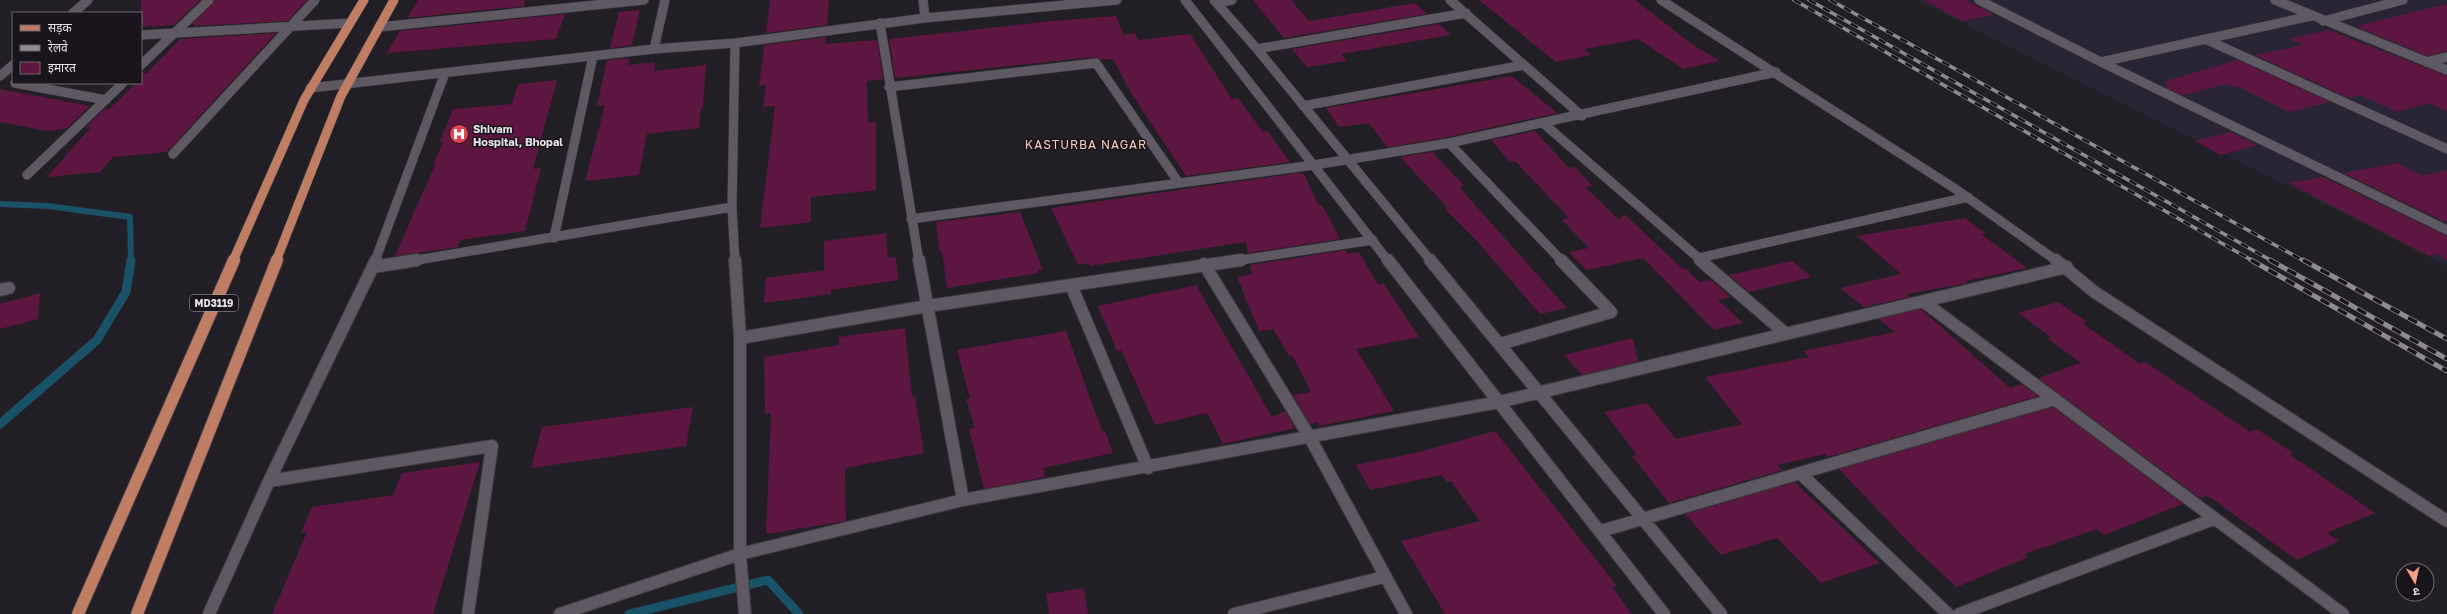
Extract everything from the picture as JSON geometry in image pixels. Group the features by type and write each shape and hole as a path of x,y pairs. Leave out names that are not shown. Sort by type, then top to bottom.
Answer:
{"main road":[{"name":"MD3119","path":"78,614 310,88 364,0"},
{"path":"137,614 335,110 394,0"}],"street":[{"path":"74,12 88,0"},
{"path":"142,64 209,0"},
{"path":"174,154 315,0"},
{"path":"379,27 644,0"},
{"path":"654,49 665,0"},
{"path":"923,0 925,18"},
{"path":"310,88 654,49 735,42 925,18 1117,0"},
{"path":"1185,0 1601,531 1664,614"},
{"path":"1215,2 1232,0"},
{"path":"1450,0 1582,116"},
{"path":"1660,0 1776,72 1968,197 2067,268 2093,291 2447,521"},
{"path":"1979,0 2100,62 2447,230"},
{"path":"2275,0 2323,21 2447,70"},
{"path":"2370,0 2383,5"},
{"path":"2323,21 2403,0"},
{"path":"1215,2 1257,49 1346,160 1500,344 1721,614"},
{"path":"1257,49 1466,13"},
{"path":"2100,62 2311,16"},
{"path":"142,35 350,23"},
{"path":"880,23 911,219 963,500"},
{"path":"2205,39 2447,149"},
{"path":"735,42 732,207 740,338 740,554 745,608"},
{"path":"554,238 592,56"},
{"path":"2426,62 2447,57"},
{"path":"889,87 1096,63 1179,183"},
{"path":"1303,106 1524,65"},
{"path":"0,76 12,66"},
{"path":"911,219 1346,160 1449,143 1582,116 1776,72"},
{"path":"209,614 269,481 373,267 446,73"},
{"path":"0,80 12,83"},
{"path":"19,84 106,100"},
{"path":"27,175 122,84"},
{"path":"1543,123 1785,333"},
{"path":"1449,143 1611,312 1500,344"},
{"path":"1699,258 1968,197"},
{"path":"373,267 554,238 732,207"},
{"path":"740,338 928,306 1373,240"},
{"path":"1204,264 1309,436 1384,577 1406,614"},
{"path":"560,614 740,554 963,500 1148,468 1309,436 1499,402 1785,333 2067,268"},
{"path":"1071,285 1148,468"},
{"path":"1924,302 2343,614"},
{"path":"1601,531 2055,399"},
{"path":"269,481 492,446 468,614"},
{"path":"1801,474 1948,614"},
{"path":"1959,614 2214,519"},
{"path":"1234,614 1384,577"}],"shaded area":[{"path":"1916,0 2447,0 2447,266"}],"building":[{"path":"141,0 200,0 174,25 142,27"},
{"path":"215,0 307,0 288,21 193,26 195,24 192,24"},
{"path":"418,0 524,0 525,6 407,18"},
{"path":"770,0 829,0 827,25 766,33"},
{"path":"1253,0 1291,0 1309,21 1415,3 1427,14 1284,38"},
{"path":"1479,0 1635,0 1693,45 1720,61 1683,69 1638,39 1584,49 1591,55 1556,62"},
{"path":"1924,0 1965,0 1994,15 1963,21"},
{"path":"2447,4 2447,51 2427,56 2356,26"},
{"path":"640,10 632,45 610,48 619,12"},
{"path":"565,14 556,39 387,53 400,31"},
{"path":"1116,16 1124,35 1135,33 1138,40 1190,34 1232,99 1238,98 1263,132 1267,131 1290,162 1186,176 1131,93 1113,59 1101,60 1095,57 895,78 889,39 1052,21"},
{"path":"1439,24 1451,35 1341,54 1347,61 1307,67 1292,49"},
{"path":"2328,30 2447,76 2447,111 2429,103 2397,112 2360,95 2349,98 2255,55 2304,45 2290,39"},
{"path":"276,33 167,152 113,157 100,172 47,177 91,127 85,128 104,109 108,110 135,84 142,84 142,73 147,73 180,39"},
{"path":"826,37 825,44 877,40 883,79 867,81 868,123 876,122 876,190 811,197 811,222 760,228 775,106 763,107 766,85 759,86 764,45"},
{"path":"629,58 628,65 655,62 654,71 706,65 703,108 701,108 699,128 647,134 639,175 585,181 605,105 597,106 607,60"},
{"path":"2238,60 2330,102 2289,112 2237,86 2234,87 2227,84 2182,95 2167,88 2166,81"},
{"path":"1512,76 1557,113 1448,137 1390,147 1386,146 1369,123 1339,127 1326,108"},
{"path":"557,80 533,169 541,168 525,231 460,240 458,247 395,256 435,165 433,165 443,142 439,143 453,109 512,104 518,84"},
{"path":"0,89 90,106 66,129 46,131 0,122"},
{"path":"1535,131 1569,168 1575,167 1593,186 1585,187 1619,220 1624,214 1683,269 1686,269 1700,282 1711,280 1731,297 1718,300 1743,323 1714,330 1643,258 1586,270 1569,252 1589,248 1562,220 1569,218 1515,161 1510,162 1491,140"},
{"path":"2230,132 2257,145 2221,155 2195,141"},
{"path":"1432,152 1464,185 1460,188 1567,308 1540,314 1477,241 1445,209 1448,208 1400,157"},
{"path":"2397,163 2422,176 2447,170 2447,223 2343,173"},
{"path":"1298,173 1304,174 1318,205 1322,205 1340,239 1248,253 1246,242 1090,266 1089,263 1078,265 1051,208"},
{"path":"2323,177 2447,236 2447,260 2435,253 2429,256 2289,183"},
{"path":"1020,212 1043,270 1038,270 1038,273 947,288 942,251 939,251 936,222"},
{"path":"1965,218 1986,234 1981,234 2027,268 1966,281 1968,283 1907,294 1909,297 1864,307 1840,288 1901,274 1857,236"},
{"path":"886,233 888,258 896,257 898,280 831,290 831,294 764,303 766,278 824,270 824,241"},
{"path":"1346,250 1348,254 1359,252 1378,285 1384,284 1419,337 1356,349 1394,411 1319,426 1317,422 1310,424 1293,395 1311,392 1292,355 1289,356 1273,329 1259,331 1237,277 1252,274 1250,265"},
{"path":"1792,261 1812,277 1749,292 1729,275"},
{"path":"1196,285 1272,417 1285,411 1295,428 1223,444 1207,413 1155,425 1121,350 1117,351 1098,306"},
{"path":"40,293 38,319 0,329 0,304"},
{"path":"2058,302 2087,322 2082,323 2140,364 2145,362 2250,432 2257,429 2293,453 2289,454 2375,513 2327,533 2339,541 2297,560 2211,498 2206,496 2200,498 2038,378 2081,363 2047,338 2051,337 2018,313"},
{"path":"1921,309 2010,388 2021,384 2038,396 1828,457 1825,454 1777,465 1783,470 1669,503 1632,456 1637,455 1604,412 1647,403 1676,439 1742,424 1705,377 1809,357 1803,351 1895,332 1879,319"},
{"path":"905,328 912,397 915,396 924,453 845,468 846,521 766,534 771,413 765,414 764,357 839,345 839,337"},
{"path":"1066,331 1102,431 1105,431 1113,453 1043,468 1045,477 984,489 969,429 975,428 966,399 970,398 957,350"},
{"path":"1633,338 1638,361 1627,364 1582,375 1564,355"},
{"path":"693,407 686,446 531,468 542,427"},
{"path":"2053,407 2183,504 2104,535 2097,529 2024,554 2028,557 1957,587 1916,550 1839,469"},
{"path":"1495,431 1617,586 1612,587 1632,614 1445,614 1401,541 1480,521 1451,481 1447,482 1442,475 1370,490 1356,465 1419,452"},
{"path":"480,462 433,614 272,614 307,532 301,533 312,507 393,495 402,473"},
{"path":"1795,482 1879,563 1821,583 1777,538 1721,555 1685,514"},
{"path":"1084,588 1088,614 1049,614 1046,594"}],"waterway":[{"path":"0,204 48,206 130,217 131,260"},
{"path":"0,424 97,340 126,292 131,260"},
{"path":"629,614 768,580 799,614"}],"railway":[{"path":"1794,0 2253,261"},
{"path":"1809,0 2272,261"},
{"path":"1830,0 2304,261"},
{"path":"2251,260 2447,371"},
{"path":"2270,260 2447,359"},
{"path":"2303,260 2447,339"}],"place":[{"name":"Shivam Hospital, Bhopal","path":"459,134"}],"district":[{"name":"KASTURBA NAGAR","path":"1086,144"}]}
